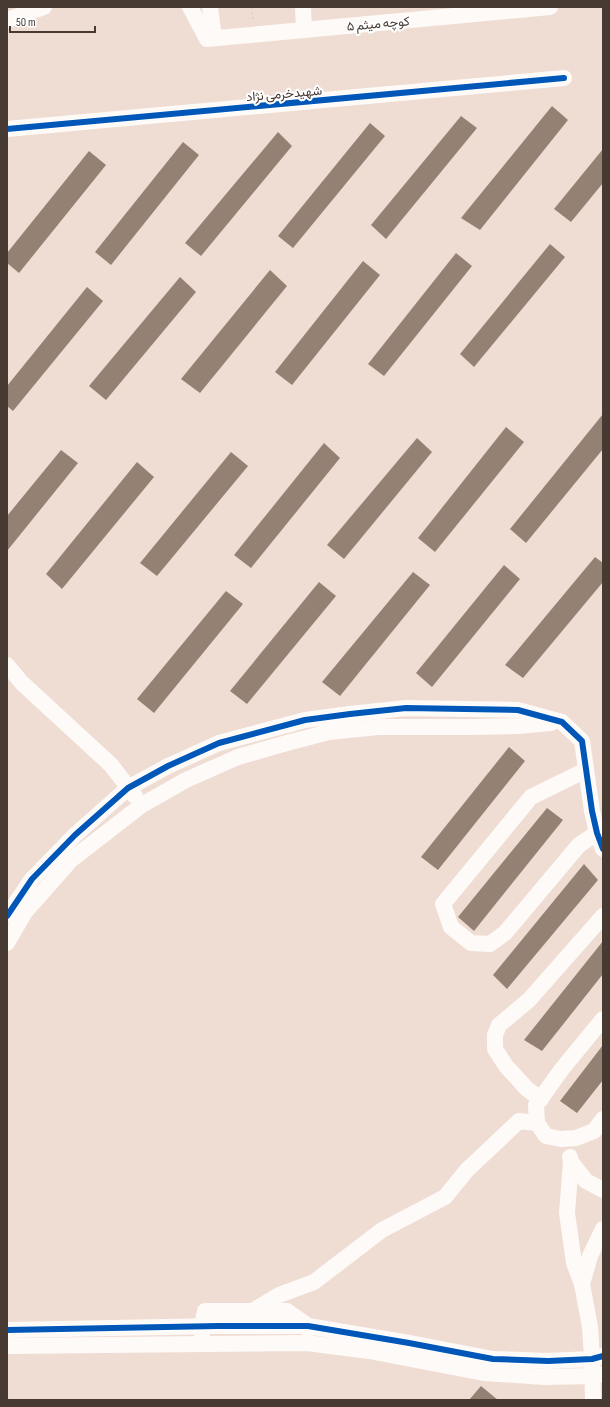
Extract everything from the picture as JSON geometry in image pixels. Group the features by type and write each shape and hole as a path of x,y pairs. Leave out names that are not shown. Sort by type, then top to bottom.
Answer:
{"street":[{"path":"7,20 44,7"},
{"path":"190,7 210,38"},
{"path":"210,7 210,38"},
{"path":"303,7 304,30"},
{"name":"کوچه میثم ۵","path":"210,38 304,30 404,14 550,7"},
{"name":"شهیدخرمی نژاد","path":"7,129 564,78"},
{"path":"7,665 22,683 111,764 142,805"},
{"path":"7,916 32,878 75,835 128,788 168,766 219,743 305,720 406,708 518,710 562,722 582,741 592,811 597,833 603,849"},
{"path":"7,943 25,912 72,860 142,805 186,780 238,757 329,732 378,727 519,726 562,722"},
{"path":"586,770 531,797 443,904 451,927 471,943 490,944 505,933 579,845 597,833"},
{"path":"541,1098 527,1089 506,1066 495,1049 495,1035 499,1025 529,1000 603,916"},
{"path":"603,1019 562,1069 536,1105 537,1123 546,1136 561,1139 576,1138 594,1130 603,1119"},
{"path":"254,1310 280,1295 314,1282 382,1230 445,1197 467,1170 519,1121 537,1123"},
{"path":"569,1139 571,1162 567,1213 574,1263 582,1284 590,1327 598,1358 598,1375 593,1400"},
{"path":"571,1162 586,1181 603,1190"},
{"path":"582,1284 590,1256 603,1229"},
{"path":"202,1343 202,1327 205,1311 287,1310 308,1326"},
{"path":"307,1343 308,1326"},
{"path":"7,1330 308,1326 493,1359 548,1361 598,1358"},
{"path":"7,1346 307,1343 369,1351 484,1374 544,1376 598,1375"}],"building":[{"path":"552,106 568,120 480,230 461,218"},
{"path":"461,116 477,128 386,239 371,225"},
{"path":"370,123 385,136 293,248 278,236"},
{"path":"278,132 292,146 201,256 185,243"},
{"path":"183,142 199,155 111,265 95,252"},
{"path":"603,149 603,183 571,222 554,209"},
{"path":"89,151 106,165 19,273 7,263 7,253"},
{"path":"550,244 565,257 474,367 460,354"},
{"path":"456,253 472,266 384,376 368,364"},
{"path":"363,261 380,275 292,385 275,372"},
{"path":"270,270 287,286 200,393 181,379"},
{"path":"180,277 196,292 106,400 89,386"},
{"path":"87,287 103,301 13,411 7,406 7,386"},
{"path":"603,414 603,449 526,543 510,529"},
{"path":"506,427 524,442 435,552 418,538"},
{"path":"417,438 432,452 344,559 327,545"},
{"path":"324,443 340,458 251,568 234,555"},
{"path":"61,450 78,463 7,551 7,516"},
{"path":"231,452 248,466 157,576 140,563"},
{"path":"137,462 154,477 62,589 46,574"},
{"path":"595,557 603,563 603,582 523,678 505,665"},
{"path":"504,565 520,579 432,687 416,673"},
{"path":"413,572 430,585 340,696 322,682"},
{"path":"319,582 336,596 247,704 230,691"},
{"path":"226,591 243,604 154,713 137,699"},
{"path":"509,747 525,761 438,870 421,857"},
{"path":"547,808 563,820 474,931 458,917"},
{"path":"584,864 598,880 507,989 493,975"},
{"path":"603,941 603,974 542,1051 524,1040"},
{"path":"603,1045 603,1080 577,1113 560,1101"},
{"path":"481,1386 498,1400 469,1400"}],"cycle path":[{"path":"7,129 564,78"},
{"path":"7,916 32,879 75,835 128,788 168,766 219,743 305,720 350,714 406,708 518,710 562,722 582,741 592,811 597,833 603,849"},
{"path":"7,1330 308,1326 493,1359 548,1361 592,1359 603,1356"}]}
